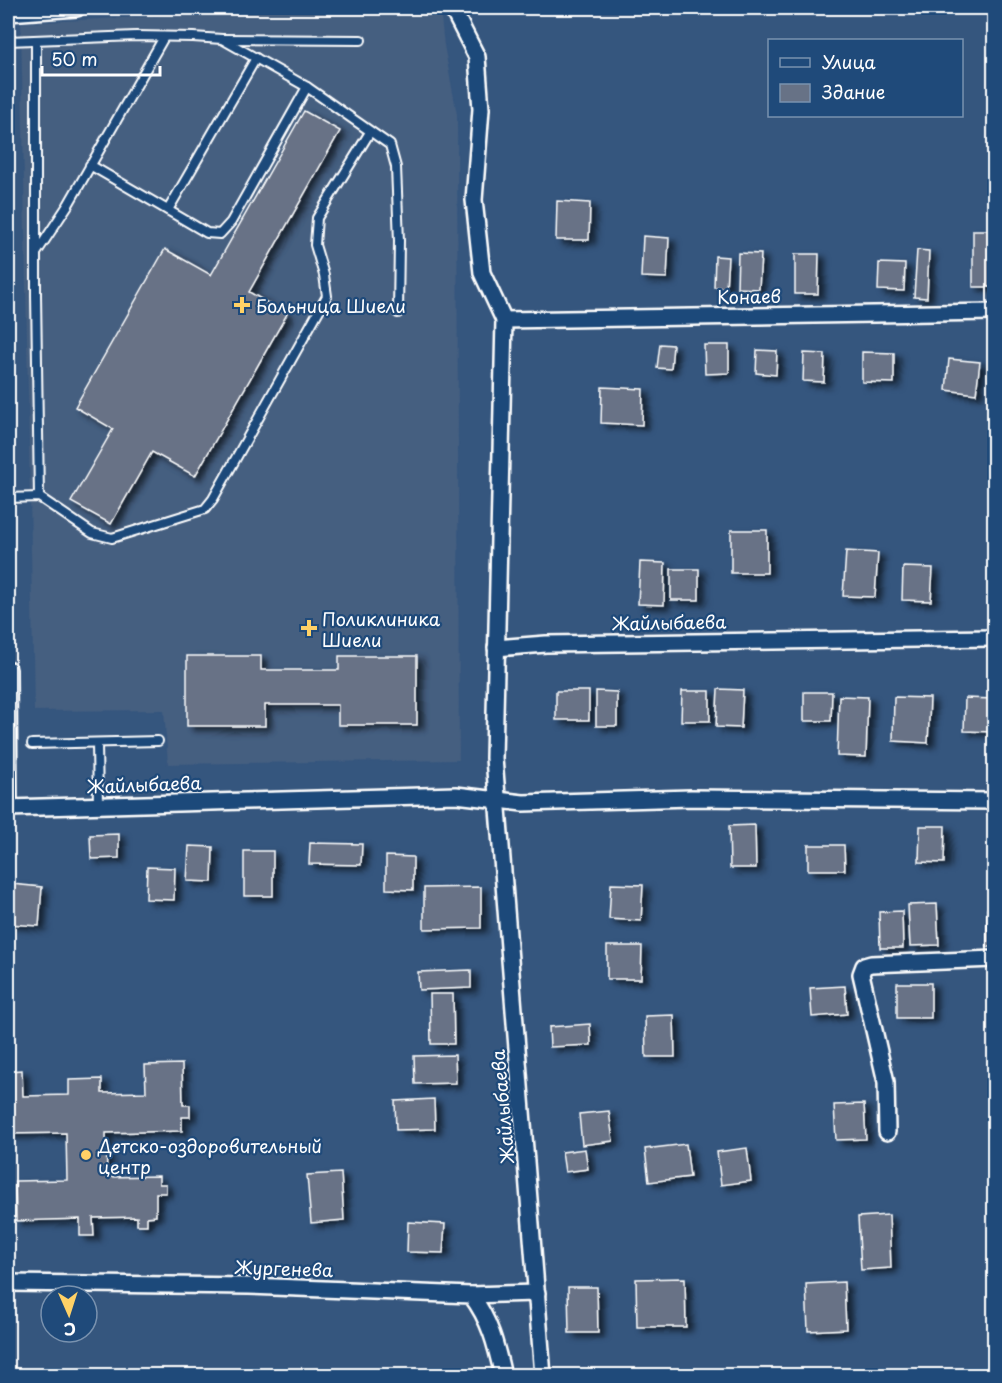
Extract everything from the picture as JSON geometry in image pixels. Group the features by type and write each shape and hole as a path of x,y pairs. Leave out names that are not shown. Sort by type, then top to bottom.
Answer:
{"street":[{"path":"8,13 77,8"},
{"path":"452,8 477,57 481,109 474,200 482,273 504,320 496,648"},
{"name":"Конаев","path":"504,320 994,312"},
{"name":"Жайлыбаева","path":"543,1376 494,758 496,648 546,644 994,638"},
{"path":"8,669 8,808"},
{"name":"Жайлыбаева","path":"8,808 456,795 497,800"},
{"path":"497,800 523,803 691,798 994,801"},
{"path":"887,1132 886,1082 861,974 864,966 994,959"},
{"name":"Жургенева","path":"8,1283 249,1286 471,1295 537,1293"},
{"path":"471,1295 482,1309 493,1331 503,1376"}],"lane":[{"path":"37,253 68,205 164,37"},
{"path":"8,41 164,37 361,40"},
{"path":"222,39 307,87 390,145 396,166 399,314"},
{"path":"36,40 39,497"},
{"path":"168,210 256,58"},
{"path":"90,165 207,233 220,234 231,222 307,87"},
{"path":"8,498 39,497 92,533 112,538 205,509 213,499 327,296 315,244 317,218 370,132"},
{"path":"32,744 158,741"},
{"path":"98,743 98,805"}],"shaded area":[{"name":"Больница Шиели","path":"318,8 440,8 444,45 457,114 459,760 168,764 164,710 34,711 21,23"}],"building":[{"name":"Больница Шиели","path":"304,111 340,131 249,292 287,314 195,476 152,452 111,524 71,502 113,429 75,407 165,249 211,275"},
{"path":"557,201 590,203 589,240 556,240"},
{"path":"973,230 994,230 994,287 973,287"},
{"path":"643,236 669,238 667,278 641,277"},
{"path":"917,250 929,251 927,298 914,297"},
{"path":"738,253 761,254 759,289 737,288"},
{"path":"795,254 819,254 818,294 795,294"},
{"path":"715,256 728,257 726,288 714,287"},
{"path":"879,263 905,264 904,291 878,290"},
{"path":"660,344 673,345 671,369 657,368"},
{"path":"704,345 729,345 729,373 705,374"},
{"path":"757,350 777,351 776,375 756,373"},
{"path":"862,352 894,353 894,383 862,382"},
{"path":"804,353 825,354 824,382 803,381"},
{"path":"949,359 980,362 976,394 946,390"},
{"path":"602,387 643,389 642,425 601,423"},
{"path":"731,530 767,530 767,573 731,573"},
{"path":"846,551 878,553 875,597 843,596"},
{"path":"640,562 665,563 664,605 638,604"},
{"path":"903,567 933,568 931,601 902,600"},
{"path":"671,569 699,569 699,600 671,600"},
{"name":"Поликлиника Шиели","path":"187,656 261,656 261,670 339,670 339,656 417,656 417,725 338,725 338,705 265,705 265,726 187,726"},
{"path":"718,689 743,690 741,728 716,727"},
{"path":"556,691 589,691 589,720 556,720"},
{"path":"596,691 617,692 617,726 596,726"},
{"path":"682,691 710,691 710,721 681,721"},
{"path":"804,692 832,692 831,721 804,721"},
{"path":"839,696 868,697 866,757 837,756"},
{"path":"894,697 930,698 928,743 893,741"},
{"path":"965,698 994,699 994,732 964,731"},
{"path":"755,825 756,868 730,868 729,826"},
{"path":"920,826 945,826 944,863 919,862"},
{"path":"119,834 119,858 91,859 90,835"},
{"path":"310,843 362,844 361,865 309,864"},
{"path":"808,845 844,845 845,870 808,870"},
{"path":"189,846 213,847 212,882 187,881"},
{"path":"244,851 273,851 273,896 244,896"},
{"path":"386,856 413,857 413,890 386,889"},
{"path":"147,867 175,868 174,900 146,899"},
{"path":"11,884 42,887 39,926 8,924"},
{"path":"611,884 643,885 641,921 609,919"},
{"path":"481,887 481,928 424,929 424,888"},
{"path":"937,904 939,945 910,946 908,905"},
{"path":"987,909 994,909 994,947 987,947"},
{"path":"902,911 903,948 880,948 879,912"},
{"path":"607,946 642,946 641,979 607,979"},
{"path":"471,970 471,988 419,990 418,972"},
{"path":"897,983 931,983 931,1018 897,1018"},
{"path":"845,986 847,1014 812,1017 810,988"},
{"path":"430,994 453,994 454,1044 431,1044"},
{"path":"674,1015 675,1057 646,1057 645,1016"},
{"path":"590,1024 591,1045 550,1047 549,1027"},
{"path":"455,1055 456,1083 415,1084 414,1056"},
{"name":"Детско-оздоровительный центр","path":"182,1064 183,1105 190,1105 190,1117 182,1117 182,1131 106,1133 107,1177 159,1176 159,1184 166,1184 166,1193 156,1193 156,1216 147,1217 147,1225 137,1225 137,1217 93,1218 94,1236 80,1236 80,1219 16,1221 15,1181 67,1180 66,1133 8,1134 8,1071 22,1070 23,1096 69,1095 69,1080 102,1079 102,1093 146,1092 145,1065"},
{"path":"434,1099 435,1129 396,1130 395,1101"},
{"path":"864,1104 866,1139 836,1140 834,1105"},
{"path":"609,1111 613,1141 582,1145 579,1114"},
{"path":"686,1144 690,1177 649,1182 645,1149"},
{"path":"747,1148 751,1181 721,1185 717,1152"},
{"path":"585,1149 588,1169 565,1172 562,1152"},
{"path":"341,1173 344,1220 311,1223 307,1175"},
{"path":"889,1215 891,1268 861,1270 858,1217"},
{"path":"408,1222 445,1224 443,1253 407,1252"},
{"path":"685,1278 686,1327 637,1327 636,1279"},
{"path":"844,1282 846,1329 808,1331 806,1284"},
{"path":"568,1287 597,1287 598,1333 569,1333"}],"place":[{"name":"Больница Шиели","path":"242,305"},
{"name":"Поликлиника Шиели","path":"309,628"},
{"name":"Детско-оздоровительный центр","path":"86,1155"}]}
